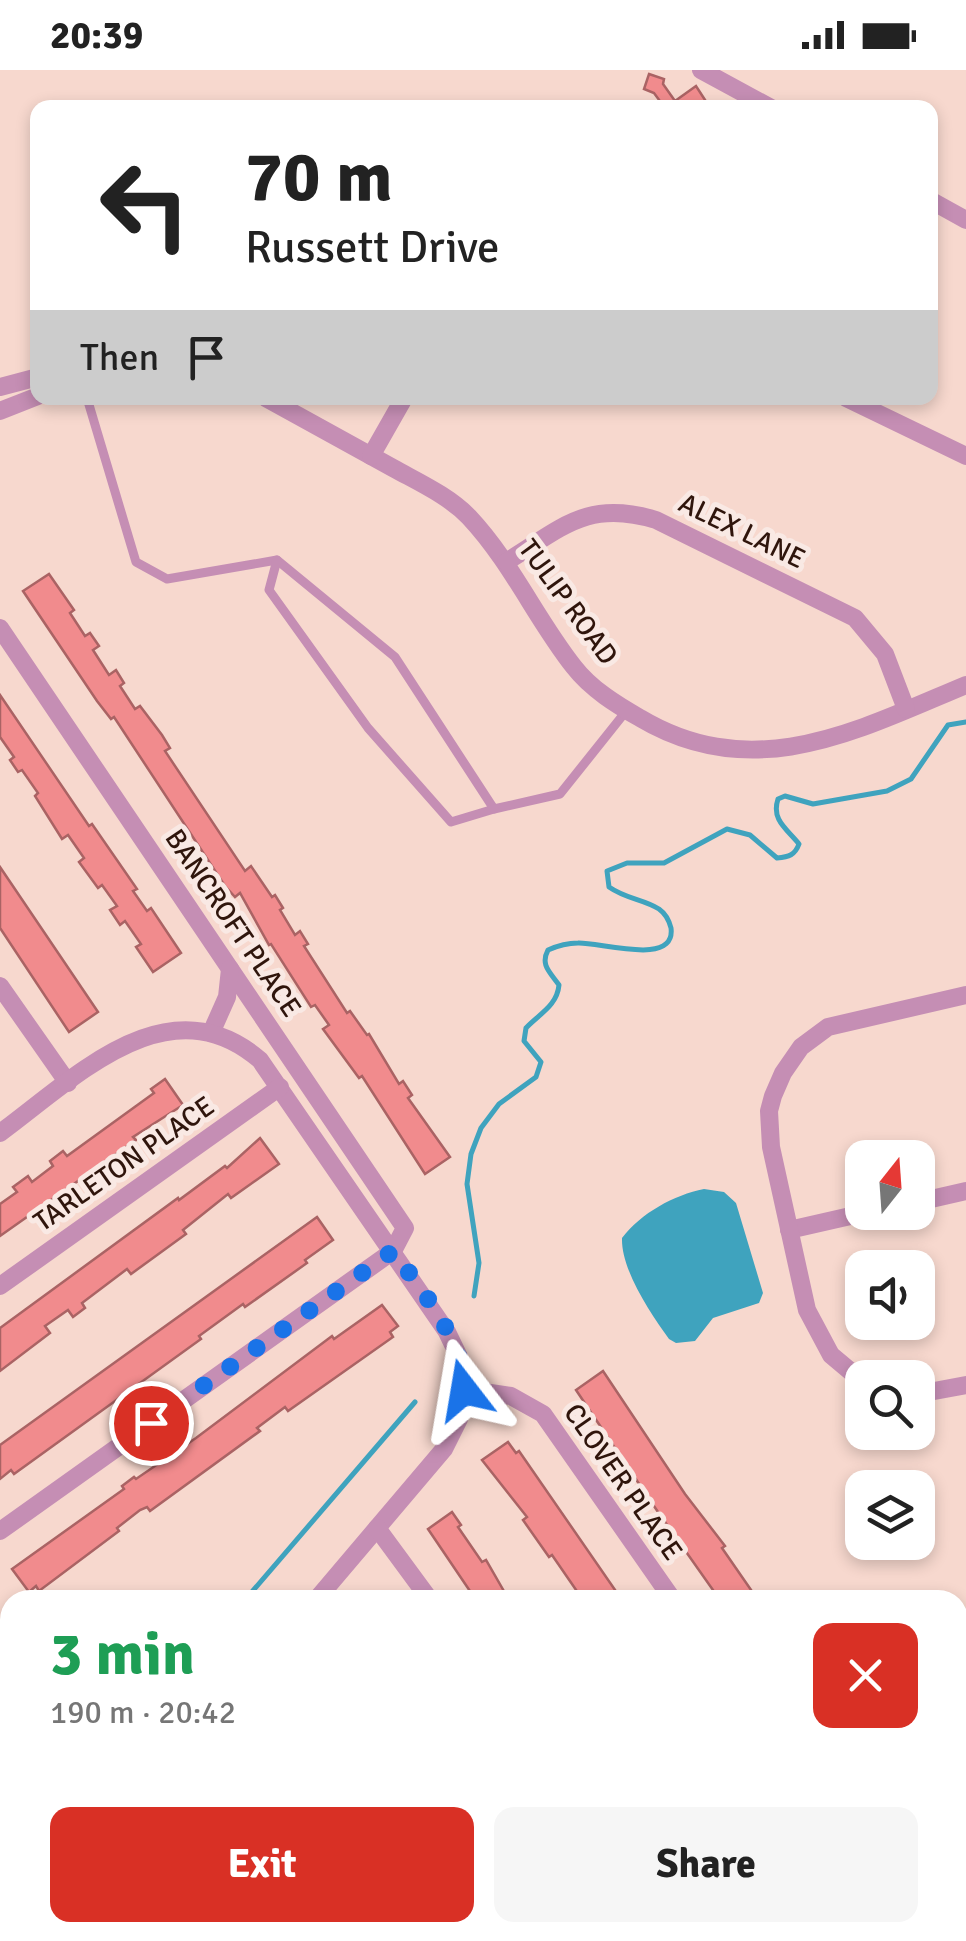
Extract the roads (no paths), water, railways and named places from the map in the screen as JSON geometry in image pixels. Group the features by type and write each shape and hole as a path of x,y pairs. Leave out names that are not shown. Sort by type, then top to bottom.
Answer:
{"street":[{"path":"701,70 756,100"},
{"path":"938,204 966,220"},
{"path":"0,387 30,380"},
{"path":"0,411 30,399"},
{"name":"TULIP ROAD","path":"279,405 467,514 506,562 577,671 626,710 672,733 748,751 815,744 966,684"},
{"path":"371,456 400,405"},
{"path":"860,405 966,456"},
{"name":"ALEX LANE","path":"506,562 594,512 626,512 656,520 855,618 885,654 906,710"},
{"name":"BANCROFT PLACE","path":"0,628 404,1228 393,1251"},
{"path":"211,1033 227,998 230,969"},
{"path":"0,986 68,1083"},
{"path":"845,1367 831,1355 812,1325 789,1230 771,1147 769,1112 778,1084 801,1047 828,1027 966,995"},
{"path":"0,1134 114,1050 146,1035 180,1028 211,1033 246,1048 280,1086 452,1340 464,1390 460,1420 444,1449 325,1590"},
{"name":"TARLETON PLACE","path":"0,1286 280,1086"},
{"path":"935,1198 966,1191"},
{"path":"789,1230 845,1217"},
{"path":"0,1531 393,1251"},
{"path":"935,1391 966,1385"},
{"name":"CLOVER PLACE","path":"464,1390 511,1396 543,1414 666,1590"},
{"path":"378,1528 423,1590"}],"lane":[{"path":"89,405 136,562 166,579 277,560 395,656 494,810"},
{"path":"277,560 269,590 380,742 451,822 560,794 626,710"}],"water":[{"path":"704,1189 724,1192 736,1203 763,1293 759,1303 713,1318 695,1341 676,1343 669,1339 638,1291 626,1264 622,1238 659,1206"}],"waterway":[{"path":"474,1296 479,1263 467,1184 471,1154 481,1128 499,1104 536,1077 541,1062 524,1041 526,1028 558,992 559,985 546,964 548,950 578,943 650,950 669,940 671,928 664,913 609,887 607,871 627,863 664,863 727,829 750,835 777,858 788,856 799,844 778,819 778,799 785,796 813,804 887,791 911,779 948,725 966,722"},
{"path":"254,1590 415,1402"}]}
